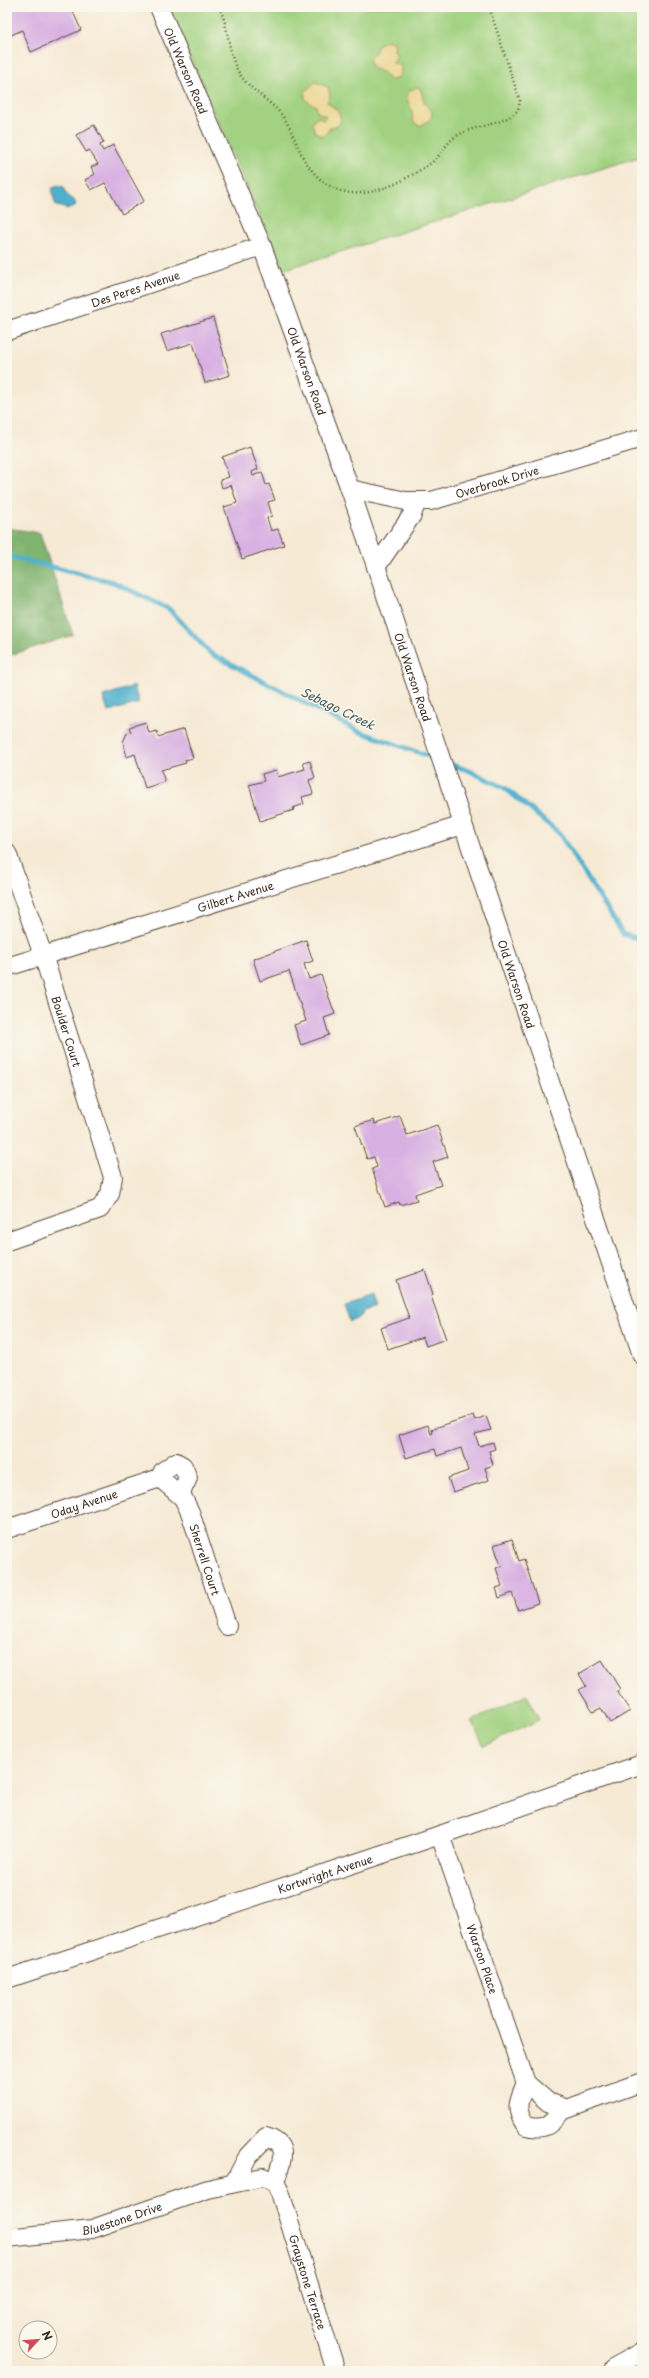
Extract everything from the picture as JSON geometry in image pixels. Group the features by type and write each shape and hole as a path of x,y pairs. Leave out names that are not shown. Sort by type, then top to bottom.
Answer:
{"street":[{"name":"Old Warson Road","path":"159,7 262,246 350,489 642,1355"},
{"name":"Des Peres Avenue","path":"7,331 262,246"},
{"name":"Overbrook Drive","path":"350,489 406,501 431,501 642,438"},
{"path":"376,567 412,515 417,501"},
{"name":"Gilbert Avenue","path":"7,968 43,955 463,825"},
{"name":"Boulder Court","path":"7,853 43,955 113,1177 110,1194 100,1210 7,1241"},
{"path":"160,1478 163,1471 176,1462 183,1466 188,1478 180,1495"},
{"name":"Sherrell Court","path":"160,1478 180,1495 190,1512 227,1626"},
{"name":"Oday Avenue","path":"7,1529 160,1478"},
{"name":"Kortwright Avenue","path":"7,1980 440,1835 642,1764"},
{"name":"Warson Place","path":"440,1835 526,2083"},
{"path":"564,2108 550,2124 539,2129 526,2126 518,2114 519,2097 526,2083 548,2102 567,2109 642,2082"},
{"path":"234,2183 248,2156 266,2137 276,2140 282,2150 277,2187"},
{"name":"Bluestone Drive","path":"7,2238 92,2229 208,2189 263,2177 277,2187"},
{"name":"Graystone Terrace","path":"277,2187 336,2371"},
{"path":"613,2371 613,2368 642,2352"}],"path":[{"path":"219,7 227,23 235,65 244,80 281,112 304,160 324,182 339,191 360,195 380,190 405,178 432,162 456,136 504,119 518,110 520,101 489,7"},
{"path":"639,7 642,10"}],"green space":[{"path":"168,7 642,7 642,156 283,270"},
{"path":"7,528 40,533 73,635 7,656"},
{"path":"527,1695 539,1720 484,1746 472,1721"}],"sand":[{"path":"388,40 395,44 394,50 397,56 391,63 399,64 401,67 400,77 390,81 384,73 372,68 369,58 374,54 379,44"},
{"path":"315,82 328,87 330,95 327,102 338,111 341,119 339,125 330,128 326,134 322,136 315,132 312,123 315,118 319,117 323,120 326,116 317,112 316,106 311,104 305,98 305,92"},
{"path":"417,87 421,90 424,102 432,112 431,119 420,126 413,122 412,111 406,97 409,91"}],"water":[{"path":"58,185 64,187 66,194 74,200 76,205 74,207 69,209 56,206 52,193 53,187"},
{"path":"134,686 139,703 108,712 103,696"},
{"path":"371,1295 375,1308 362,1312 360,1318 350,1322 344,1304"}],"building":[{"path":"7,7 71,7 81,30 31,52 22,30 7,37"},
{"path":"94,125 104,143 100,145 103,151 113,145 144,201 122,214 105,183 91,190 85,180 95,174 91,167 98,164 89,150 86,152 76,135"},
{"path":"213,318 230,375 205,383 193,343 167,351 161,334"},
{"path":"250,447 258,469 252,472 253,476 262,472 266,485 269,484 275,500 268,502 272,516 267,518 271,531 278,529 284,545 242,559 224,507 237,503 231,485 222,488 220,480 229,477 222,457"},
{"path":"146,722 149,733 157,731 158,737 184,729 193,758 185,760 186,763 161,770 165,782 145,788 135,754 127,757 123,742 127,733 131,732 129,727"},
{"path":"310,761 315,778 309,780 313,794 302,797 304,804 293,808 294,810 260,821 249,785 264,781 262,774 276,770 278,777 305,769 303,763"},
{"path":"306,940 313,961 304,964 309,979 321,975 335,1014 324,1018 329,1035 301,1045 294,1025 306,1021 289,971 260,981 253,959"},
{"path":"400,1116 407,1135 437,1125 448,1157 433,1162 441,1185 415,1194 417,1200 400,1205 399,1202 385,1207 372,1169 377,1167 374,1157 367,1159 355,1126 374,1120 375,1124"},
{"path":"425,1270 433,1294 431,1296 446,1339 426,1346 423,1337 388,1349 381,1328 409,1318 396,1280"},
{"path":"473,1415 475,1420 486,1416 491,1430 475,1434 479,1446 493,1442 495,1449 489,1451 493,1465 485,1468 489,1480 453,1492 448,1478 468,1471 461,1448 437,1456 435,1449 406,1458 399,1435 428,1425 431,1434 433,1433 432,1429"},
{"path":"512,1539 519,1561 524,1559 538,1603 518,1610 512,1593 499,1598 496,1588 502,1586 496,1568 501,1566 494,1545"},
{"path":"602,1660 620,1689 617,1691 630,1711 610,1723 601,1708 593,1712 579,1690 586,1686 579,1674"}],"waterway":[{"name":"Sebago Creek","path":"7,556 113,582 169,609 210,653 358,731 437,759"},
{"name":"Sebago Creek","path":"447,763 470,771 505,788 559,833 623,934 642,940"}]}
